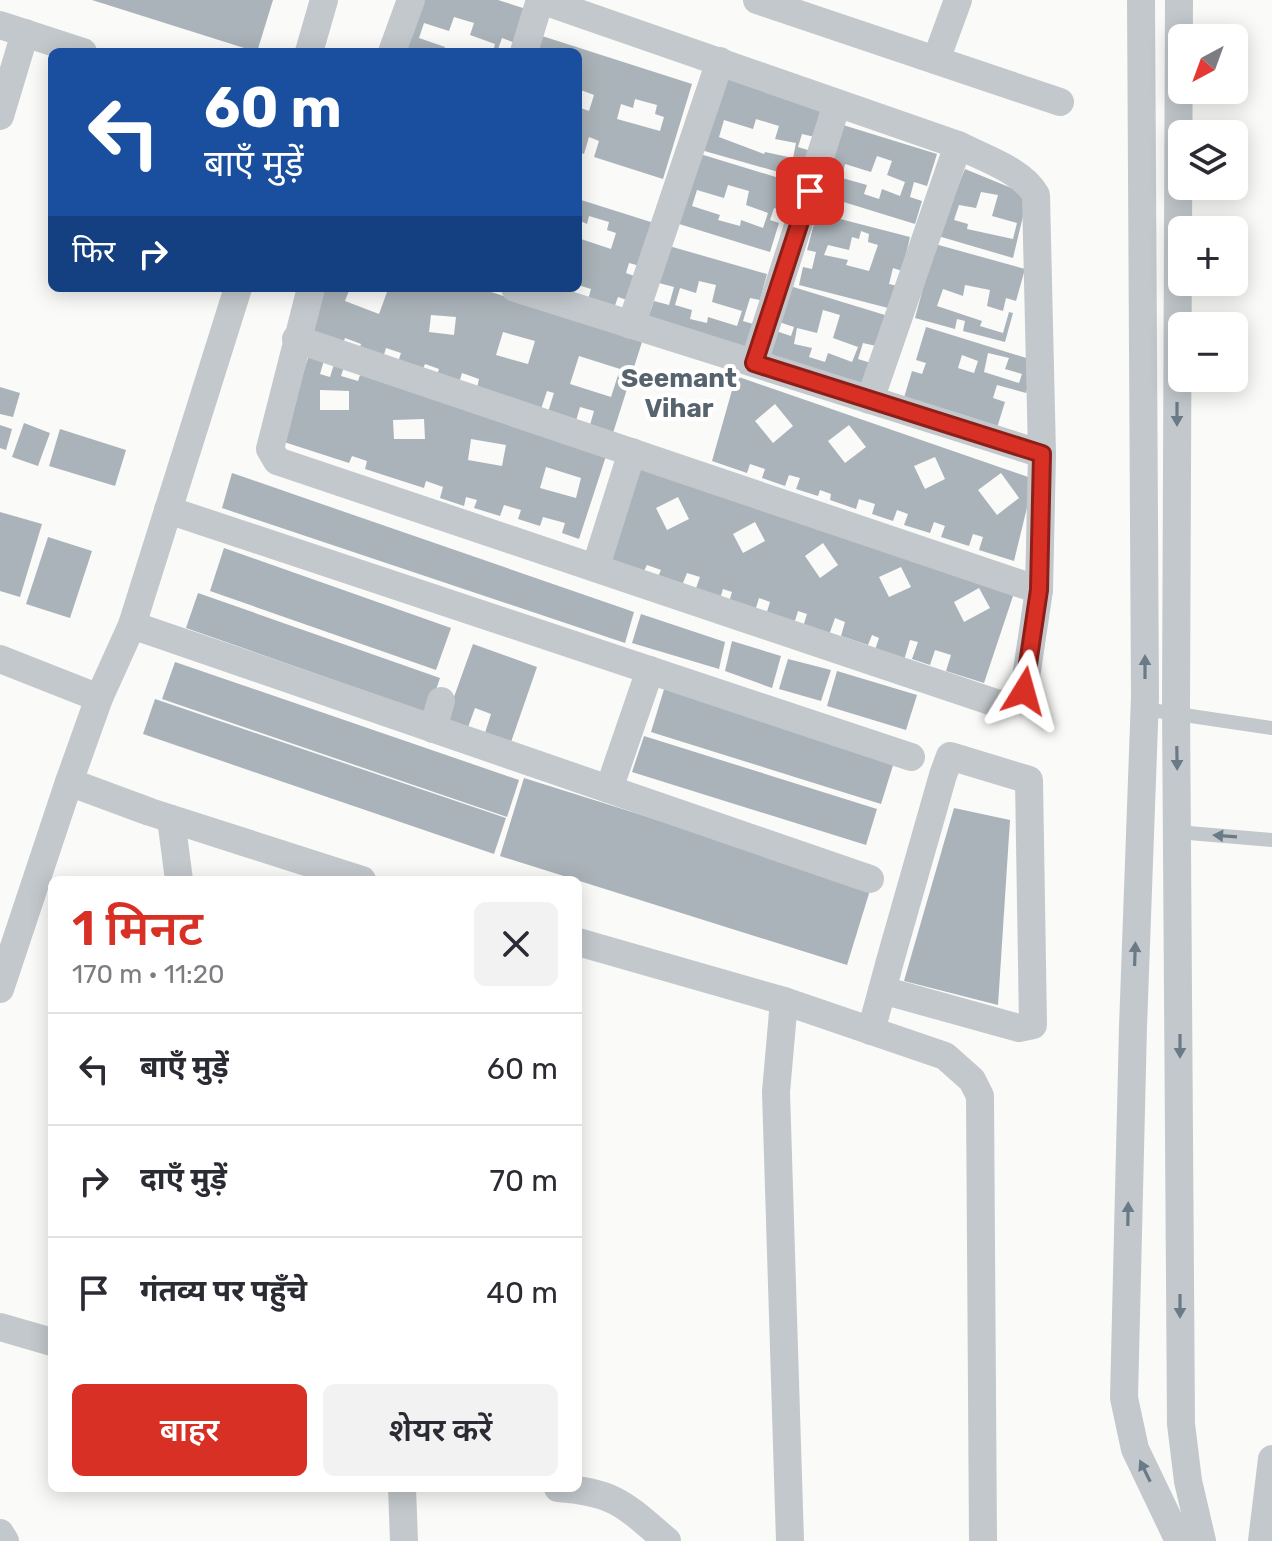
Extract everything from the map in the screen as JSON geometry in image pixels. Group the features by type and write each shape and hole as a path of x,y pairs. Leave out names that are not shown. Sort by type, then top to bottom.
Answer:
{"street":[{"path":"310,48 324,0"},
{"path":"393,48 411,0"},
{"path":"310,292 270,449 273,458 999,704 1011,702 1024,691 1039,590 1042,454 1036,195 1026,181 958,145 541,0 525,48"},
{"path":"757,0 1060,102"},
{"path":"936,60 958,0"},
{"path":"1141,0 1144,709 1124,1398 1135,1449 1179,1541"},
{"path":"1179,0 1176,713 1181,1424 1188,1481 1202,1541"},
{"path":"0,116 12,29 71,48"},
{"path":"631,325 720,61"},
{"path":"754,363 837,104"},
{"path":"870,400 958,145"},
{"path":"0,989 99,698 132,625 237,292"},
{"path":"528,292 1042,454"},
{"path":"296,339 1039,590"},
{"path":"596,566 632,452"},
{"path":"168,510 911,757"},
{"path":"132,625 870,879"},
{"path":"0,659 99,698"},
{"path":"609,789 650,670"},
{"path":"433,729 441,701"},
{"path":"871,1031 882,990 950,756 1029,780 1033,1025 1019,1028 882,990"},
{"path":"69,782 171,819 349,876"},
{"path":"171,819 178,876"},
{"path":"582,943 784,1001 945,1056 972,1080 980,1096 983,1541"},
{"path":"784,1001 776,1092 790,1541"},
{"path":"0,1327 48,1341"},
{"path":"1262,1541 1272,1459"},
{"path":"582,1489 595,1490 616,1500 667,1541"},
{"path":"402,1492 404,1541"},
{"path":"0,1533 5,1541"}],"lane":[{"path":"1144,709 1272,728"},
{"path":"1177,832 1272,840"}],"building":[{"path":"92,0 273,0 258,48 244,48"},
{"path":"423,0 498,0 526,9 515,43 502,38 498,48 494,48 495,44 470,35 474,23 454,17 449,31 424,23 419,38 445,48 407,48"},
{"path":"542,36 580,48 538,48"},
{"path":"582,49 692,84 663,179 594,157 599,141 589,137 582,153 582,108 589,111 594,95 582,90","holes":["635,99 657,105 655,114 664,117 660,131 617,119 621,104 633,108"]},
{"path":"721,77 824,106 815,137 802,134 798,147 811,151 803,179 701,150","holes":["756,119 779,126 775,139 796,143 793,158 764,154 719,137 724,120 753,129"]},
{"path":"843,125 937,154 927,186 914,182 910,197 922,201 915,224 821,195 827,177 834,180 839,163 832,161","holes":["877,156 892,161 887,175 905,182 900,196 882,189 879,199 864,194 867,185 842,178 845,164 871,172"]},
{"path":"697,153 792,182 782,211 774,208 770,220 779,223 770,252 676,223","holes":["728,185 749,191 746,205 768,213 763,228 741,220 740,226 718,220 720,215 692,206 697,190 724,198"]},
{"path":"965,169 1028,195 1013,258 938,236","holes":["981,192 998,195 992,216 1017,223 1013,239 967,229 968,224 954,220 959,205 976,208"]},
{"path":"582,200 654,223 640,266 629,263 626,273 637,277 630,301 618,297 613,311 587,303 591,289 582,286 582,239 611,249 616,233 607,230 609,222 589,216 587,224 582,222"},
{"path":"817,213 910,237 902,271 893,268 889,284 898,286 892,309 799,285 803,267 812,269 816,252 807,250","holes":["861,231 869,234 868,242 878,245 869,271 846,265 848,260 824,255 828,245 849,250 852,237 859,239"]},
{"path":"935,244 1025,269 1016,301 1006,298 1003,311 987,306 990,290 965,285 963,296 943,289 937,306 982,321 980,326 1003,333 1009,312 1013,313 1005,342 963,331 965,321 957,319 955,329 915,318"},
{"path":"669,246 767,274 760,300 750,298 743,321 753,324 746,350 647,321 654,301 669,305 674,287 659,283","holes":["699,281 716,285 712,302 742,311 737,326 708,317 707,323 690,319 692,310 675,305 680,288 696,293"]},
{"path":"790,286 885,315 876,346 863,343 858,359 871,363 864,385 769,356 776,331 791,336 794,327 779,322","holes":["823,310 840,315 833,338 858,347 852,362 828,353 825,362 809,357 812,348 794,344 797,328 817,333"]},
{"path":"323,292 348,292 345,301 379,314 387,292 491,292 642,342 613,433 590,425 594,411 580,407 576,421 548,412 554,393 547,391 541,409 477,388 479,379 462,373 459,383 437,375 439,369 425,364 422,371 398,362 401,353 386,348 383,358 359,350 361,344 345,338 343,344 309,333","holes":["431,315 456,317 454,335 429,332","503,332 535,341 528,364 496,355","579,356 620,369 611,397 570,384"]},
{"path":"926,327 1036,361 1026,393 997,385 993,398 1005,402 996,431 903,401 912,371 922,374 926,363 916,360","holes":["988,353 1009,358 1005,369 1022,374 1019,383 984,372","962,355 978,361 974,373 958,368"]},
{"path":"310,352 325,357 320,374 330,377 335,361 345,364 341,376 358,381 362,369 608,450 579,539 562,533 565,523 543,517 540,526 518,519 521,510 504,505 500,516 474,508 477,500 466,497 464,506 440,498 443,487 426,481 424,488 365,469 367,461 352,456 349,463 281,441","holes":["320,390 349,391 349,410 320,410","424,419 425,439 394,439 393,420","471,439 506,445 502,466 468,460","546,467 581,478 576,498 540,488"]},
{"path":"736,376 1034,479 1014,561 979,550 983,537 973,534 969,546 941,537 945,526 934,522 930,533 904,525 908,514 897,510 893,521 872,514 875,504 859,499 856,509 830,500 831,494 820,490 818,496 796,489 800,478 789,475 785,486 762,478 765,469 750,464 747,473 712,461","holes":["775,404 793,426 773,443 755,421","849,425 866,447 845,463 828,441","935,457 945,479 925,489 914,466","1001,473 1019,498 997,515 978,490"]},
{"path":"0,387 20,393 13,417 0,414"},
{"path":"24,423 50,433 38,466 12,457"},
{"path":"0,425 12,429 6,450 0,448"},
{"path":"60,429 126,450 115,486 49,466"},
{"path":"639,466 1015,590 984,683 946,671 951,655 935,650 930,665 912,659 918,642 910,640 904,660 875,650 879,638 872,635 868,645 841,636 845,622 835,618 829,635 803,627 807,614 798,611 794,624 766,615 770,602 759,598 755,611 729,602 732,592 723,589 720,599 695,591 700,577 687,573 681,588 657,579 661,570 647,565 643,573 608,562","holes":["678,497 689,519 667,530 656,508","755,522 765,541 743,553 733,534","823,543 838,565 820,578 805,556","901,567 911,587 889,597 879,577","979,588 990,608 964,622 954,602"]},
{"path":"232,473 634,612 625,643 222,508"},
{"path":"0,512 42,524 20,597 0,591"},
{"path":"48,537 92,551 70,618 26,604"},
{"path":"224,548 451,628 436,670 210,591"},
{"path":"198,593 440,678 428,713 186,628"},
{"path":"641,614 725,642 719,669 632,643"},
{"path":"732,641 781,656 772,688 725,671"},
{"path":"473,644 537,667 510,745 484,736 491,714 475,708 467,730 445,722"},
{"path":"788,659 831,670 821,701 779,689"},
{"path":"175,662 519,780 507,817 162,699"},
{"path":"837,671 917,695 906,730 827,706"},
{"path":"665,686 895,759 881,804 651,732"},
{"path":"155,699 506,818 494,854 143,734"},
{"path":"644,736 877,809 866,845 632,772"},
{"path":"524,778 871,887 847,965 582,882 582,876 564,876 500,856"},
{"path":"954,808 1010,820 998,1005 904,981"}],"district":[{"name":"Seemant Vihar","path":"679,393"}],"route":[{"path":"810,191 754,363 1042,454 1039,590 1024,691"}]}
